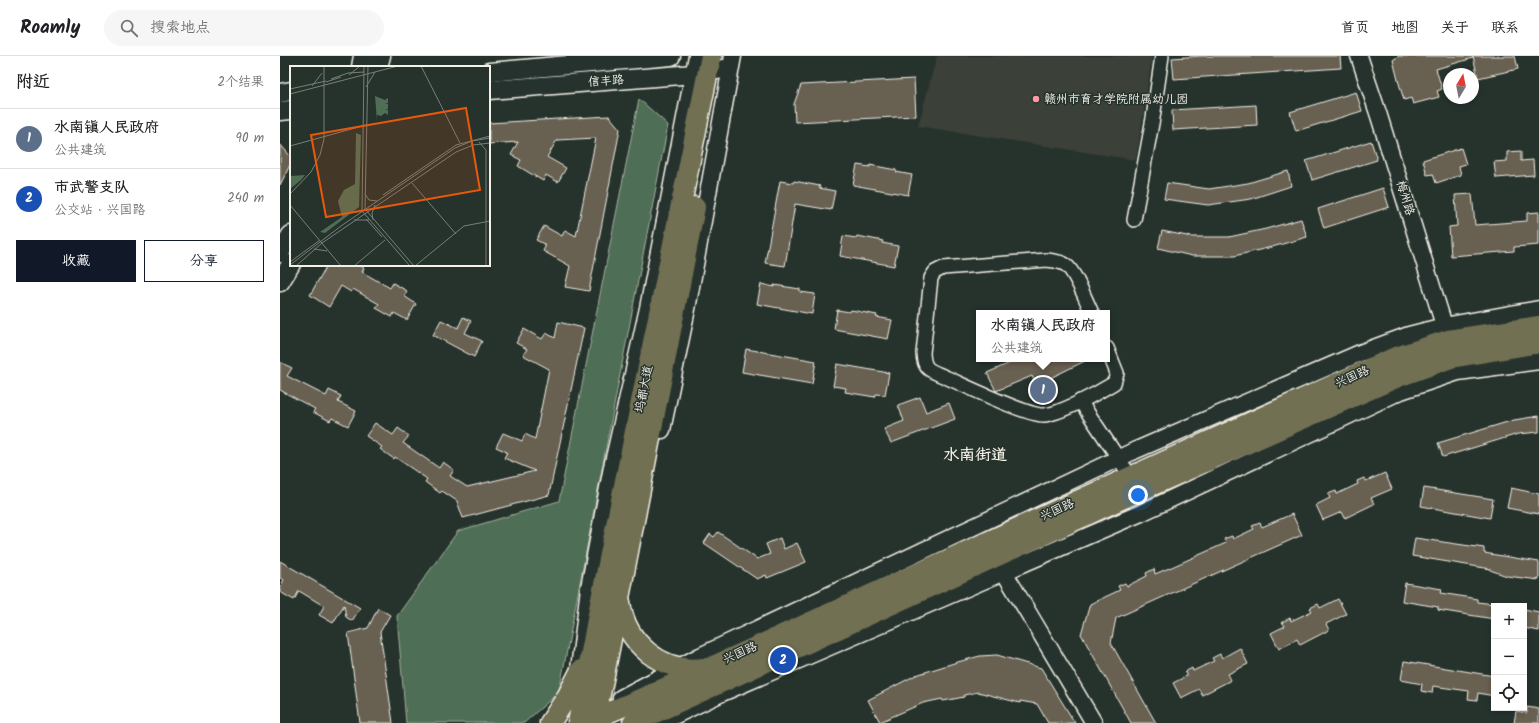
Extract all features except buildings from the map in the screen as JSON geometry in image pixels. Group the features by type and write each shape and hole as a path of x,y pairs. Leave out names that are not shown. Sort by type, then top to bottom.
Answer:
{"main road":[{"path":"361,66 363,56"},
{"path":"378,66 381,56"},
{"name":"信丰路","path":"490,72 672,56"},
{"name":"信丰路","path":"490,90 713,63"},
{"name":"坞都大道","path":"588,719 619,592 713,63"},
{"name":"坞都大道","path":"588,719 599,609 713,63"},
{"path":"280,92 290,91"},
{"path":"280,253 290,237"},
{"path":"280,282 290,266"},
{"name":"兴国路","path":"588,719 712,666 1446,333 1539,326"},
{"name":"兴国路","path":"633,723 1128,496 1398,377 1451,358 1539,343"},
{"path":"619,592 623,617 630,634 644,650 662,662 680,667 692,668 712,666"},
{"path":"550,723 567,697 578,676 590,646 599,609"},
{"path":"662,722 686,699"}],"street":[{"path":"1134,220 1153,118 1162,56"},
{"name":"梅州路","path":"1359,56 1446,333"},
{"path":"588,719 623,617 687,309 713,63"},
{"path":"588,719 578,676 590,581 612,467 648,308 713,63"},
{"path":"1091,310 1079,285 1067,266 1059,262 1047,260 943,268 935,272 931,278 923,353 924,363 930,370 1028,412 1044,416 1057,412 1114,383 1117,373 1110,356"},
{"path":"588,719 700,656 1119,459 1360,353 1409,335 1446,333 1539,309"},
{"path":"662,722 722,693 1141,513 1401,391 1458,372 1539,361"},
{"path":"1080,401 1131,477"},
{"path":"1004,572 1094,723"}],"shaded area":[{"name":"赣州市育才学院附属幼儿园","path":"937,56 1152,56 1136,160 918,126"}],"green space":[{"path":"639,99 668,125 559,692 524,723 406,723 397,616 458,531 559,501"}],"place":[{"name":"赣州市育才学院附属幼儿园","path":"1036,99"},
{"name":"水南镇人民政府","path":"1043,390"},
{"name":"市武警支队","path":"783,660"}],"district":[{"name":"水南街道","path":"975,455"}]}
